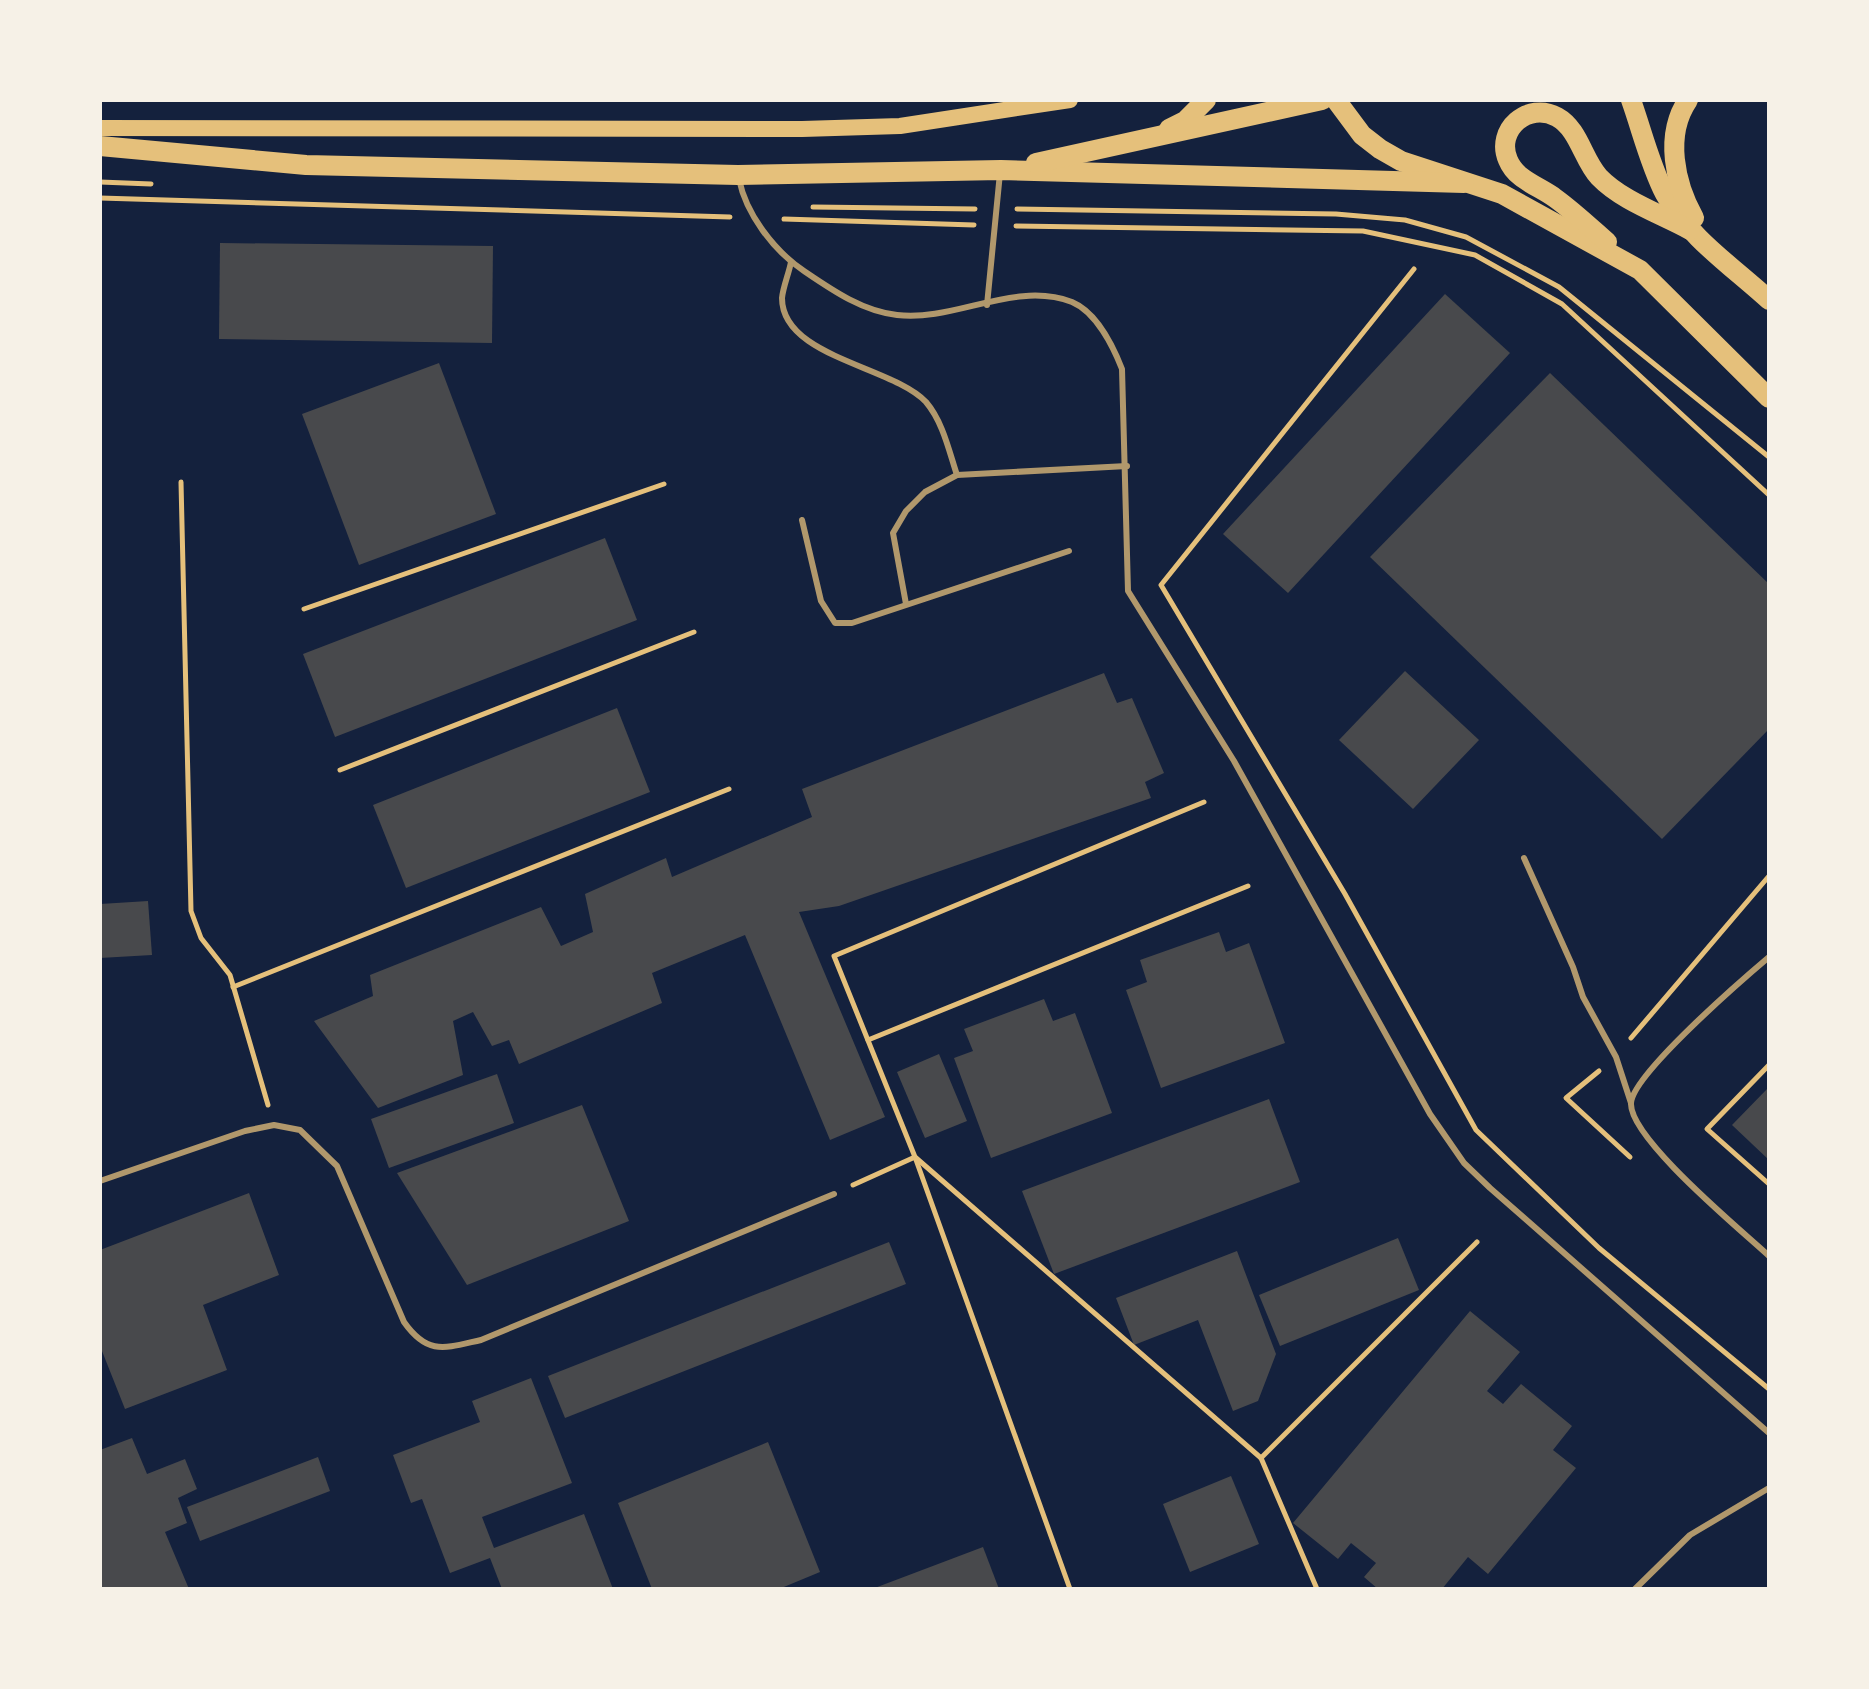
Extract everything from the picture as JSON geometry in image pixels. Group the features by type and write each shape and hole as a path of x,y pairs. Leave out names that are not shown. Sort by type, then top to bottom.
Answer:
{"main road":[{"path":"100,128 802,129 900,126 1070,100"},
{"path":"1148,140 1185,121 1206,100"},
{"path":"1001,170 1322,100"},
{"path":"1336,100 1362,135 1401,161 1502,194 1640,270"},
{"path":"1631,100 1665,193 1690,230"},
{"path":"1688,100 1681,111 1676,131 1676,172 1682,194 1713,249"},
{"path":"1769,300 1690,230 1600,178 1571,130 1558,117 1542,113 1515,121 1507,132 1504,146 1517,175 1555,198 1640,270 1769,398"},
{"path":"100,146 306,165 738,175 1001,170 1464,183"}],"lane":[{"path":"987,305 1001,170"},
{"path":"738,175 745,206 791,262 862,306 897,316 987,305 1034,294 1074,303 1097,325 1112,345 1122,369 1128,591 1234,761 1372,1014 1443,1135 1490,1188 1769,1433"},
{"path":"791,262 782,300 790,320 823,352 877,371 925,402 939,422 957,475"},
{"path":"906,604 893,533 906,511 925,492 957,475 1127,466"},
{"path":"802,520 821,601 835,623 852,623 1069,551"},
{"path":"1524,858 1573,967 1583,997 1616,1057 1635,1124 1663,1157 1769,1256"},
{"path":"1631,1103 1639,1082 1729,991 1769,957"},
{"path":"100,1181 274,1125 300,1130 337,1166 404,1322 417,1341 442,1349 481,1340 834,1194"},
{"path":"1635,1589 1690,1535 1769,1488"}],"path":[{"path":"100,182 164,184"},
{"path":"100,198 738,218"},
{"path":"808,207 1336,214 1405,220 1466,237 1559,287 1769,457"},
{"path":"769,219 977,225"},
{"path":"1008,226 1363,231 1475,255 1562,304 1769,495"},
{"path":"1414,269 1161,585 1345,894 1476,1130 1599,1248 1769,1389"},
{"path":"181,482 191,911 201,938 230,975 274,1125"},
{"path":"304,609 664,484"},
{"path":"340,770 694,632"},
{"path":"233,987 729,789"},
{"path":"1070,1589 915,1157 834,956 1204,802"},
{"path":"868,1040 1248,886"},
{"path":"1769,1065 1707,1129 1769,1184"},
{"path":"834,1194 915,1157"},
{"path":"915,1157 1261,1458 1317,1589"},
{"path":"1261,1458 1477,1242"}],"building":[{"path":"220,243 493,246 492,343 219,339"},
{"path":"1445,294 1510,353 1288,593 1223,534"},
{"path":"439,363 496,514 359,565 302,414"},
{"path":"1550,373 1769,584 1769,729 1662,839 1370,557"},
{"path":"605,538 637,620 335,737 303,654"},
{"path":"1405,671 1479,740 1413,809 1339,740"},
{"path":"1104,673 1117,703 1132,698 1164,773 1145,782 1151,798 839,906 799,912 885,1117 830,1140 745,935 652,973 662,1003 519,1064 509,1040 492,1046 473,1012 453,1021 463,1075 378,1108 314,1021 373,996 370,975 541,907 561,946 593,932 585,894 666,858 672,877 812,817 802,789"},
{"path":"617,708 650,792 406,888 373,805"},
{"path":"148,901 152,955 100,958 100,904"},
{"path":"1219,932 1226,952 1249,943 1285,1043 1161,1088 1126,990 1147,982 1140,960"},
{"path":"1044,999 1053,1021 1075,1013 1112,1113 991,1158 954,1058 973,1051 964,1029"},
{"path":"939,1054 967,1121 925,1138 897,1072"},
{"path":"497,1074 514,1123 389,1168 371,1119"},
{"path":"1769,1087 1769,1160 1732,1125"},
{"path":"1269,1099 1300,1182 1054,1274 1022,1191"},
{"path":"582,1105 629,1221 467,1285 397,1173"},
{"path":"249,1193 279,1275 203,1305 227,1370 125,1409 100,1346 100,1250"},
{"path":"1398,1238 1419,1290 1280,1346 1259,1295"},
{"path":"889,1242 906,1284 565,1418 548,1376"},
{"path":"1237,1251 1276,1354 1258,1401 1233,1411 1198,1320 1134,1345 1116,1298"},
{"path":"1470,1311 1520,1352 1487,1391 1503,1404 1521,1384 1572,1426 1553,1450 1576,1468 1488,1574 1468,1557 1442,1589 1378,1589 1364,1577 1376,1563 1351,1543 1338,1559 1293,1523"},
{"path":"531,1378 572,1483 482,1517 494,1548 584,1514 613,1589 502,1589 490,1558 450,1573 422,1499 411,1503 393,1455 480,1422 472,1401"},
{"path":"132,1438 147,1474 185,1459 197,1489 178,1498 187,1523 165,1532 189,1589 100,1589 100,1450"},
{"path":"768,1442 820,1572 779,1589 652,1589 618,1503"},
{"path":"318,1457 330,1491 200,1541 187,1507"},
{"path":"1231,1476 1259,1544 1190,1572 1163,1504"},
{"path":"983,1547 999,1589 872,1589"}]}
